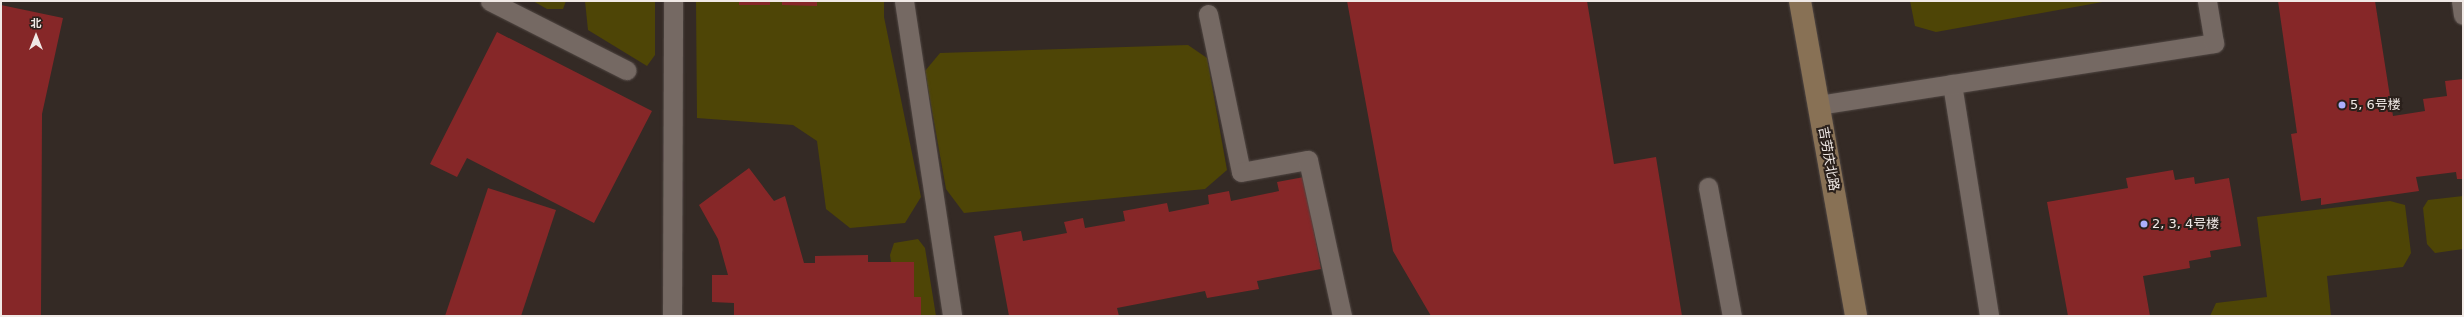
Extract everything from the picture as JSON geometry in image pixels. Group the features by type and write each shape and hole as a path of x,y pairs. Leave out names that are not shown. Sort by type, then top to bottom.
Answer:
{"main road":[{"name":"吉劳庆北路","path":"1800,1 1856,316"}],"lane":[{"path":"490,1 626,70"},
{"path":"672,316 673,1"},
{"path":"904,1 952,316"},
{"path":"1819,105 2214,43 2206,1"},
{"path":"2461,1 2463,16"},
{"path":"1208,14 1241,172 1308,160 1342,316"},
{"path":"1952,84 1989,316"},
{"path":"1708,187 1732,316"}],"shaded area":[{"path":"533,1 566,1 563,9 547,9"},
{"path":"585,1 655,1 655,55 647,66 588,30"},
{"path":"696,1 884,1 884,17 921,197 905,223 850,228 826,209 817,141 793,125 697,118"},
{"path":"1910,1 2108,1 1936,32 1915,26"},
{"path":"1188,45 1207,58 1227,170 1205,189 964,213 946,189 925,71 940,53"},
{"path":"2463,196 2463,249 2435,253 2427,244 2423,208 2428,200"},
{"path":"2390,201 2405,205 2411,253 2403,267 2327,276 2331,316 2210,316 2216,303 2267,297 2257,217"},
{"path":"918,239 925,248 936,316 921,316 921,297 914,297 914,262 891,262 890,255 894,243"}],"building":[{"path":"739,1 770,1 770,5 739,5"},
{"path":"782,1 817,1 817,6 782,5"},
{"path":"1347,1 1587,1 1614,164 1656,157 1682,316 1431,316 1393,251"},
{"name":"5, 6号楼","path":"2278,1 2375,1 2393,116 2425,111 2423,99 2447,96 2445,81 2463,79 2463,179 2457,179 2456,172 2416,177 2419,191 2321,205 2321,198 2301,201 2291,134 2297,133"},
{"path":"1,5 63,18 42,114 41,316 1,316"},
{"path":"497,32 652,111 594,223 467,158 457,177 430,164"},
{"path":"749,168 774,201 785,196 804,263 815,263 815,256 868,255 868,262 914,262 914,297 921,297 921,316 734,316 734,303 712,302 712,275 728,275 718,239 699,205"},
{"name":"2, 3, 4号楼","path":"2173,170 2175,180 2194,177 2195,184 2229,178 2241,246 2210,251 2211,257 2189,261 2190,268 2143,276 2150,316 2068,316 2047,202 2128,188 2126,178"},
{"path":"1304,177 1321,269 1257,281 1259,289 1207,298 1205,291 1117,308 1119,316 1009,316 994,236 1021,231 1023,241 1067,233 1064,222 1083,218 1085,228 1125,221 1123,211 1167,203 1169,212 1209,204 1208,195 1229,191 1231,201 1279,191 1277,182"},
{"path":"488,188 556,210 521,316 445,316"}],"place":[{"name":"5, 6号楼","path":"2342,105"},
{"name":"2, 3, 4号楼","path":"2144,224"}]}
